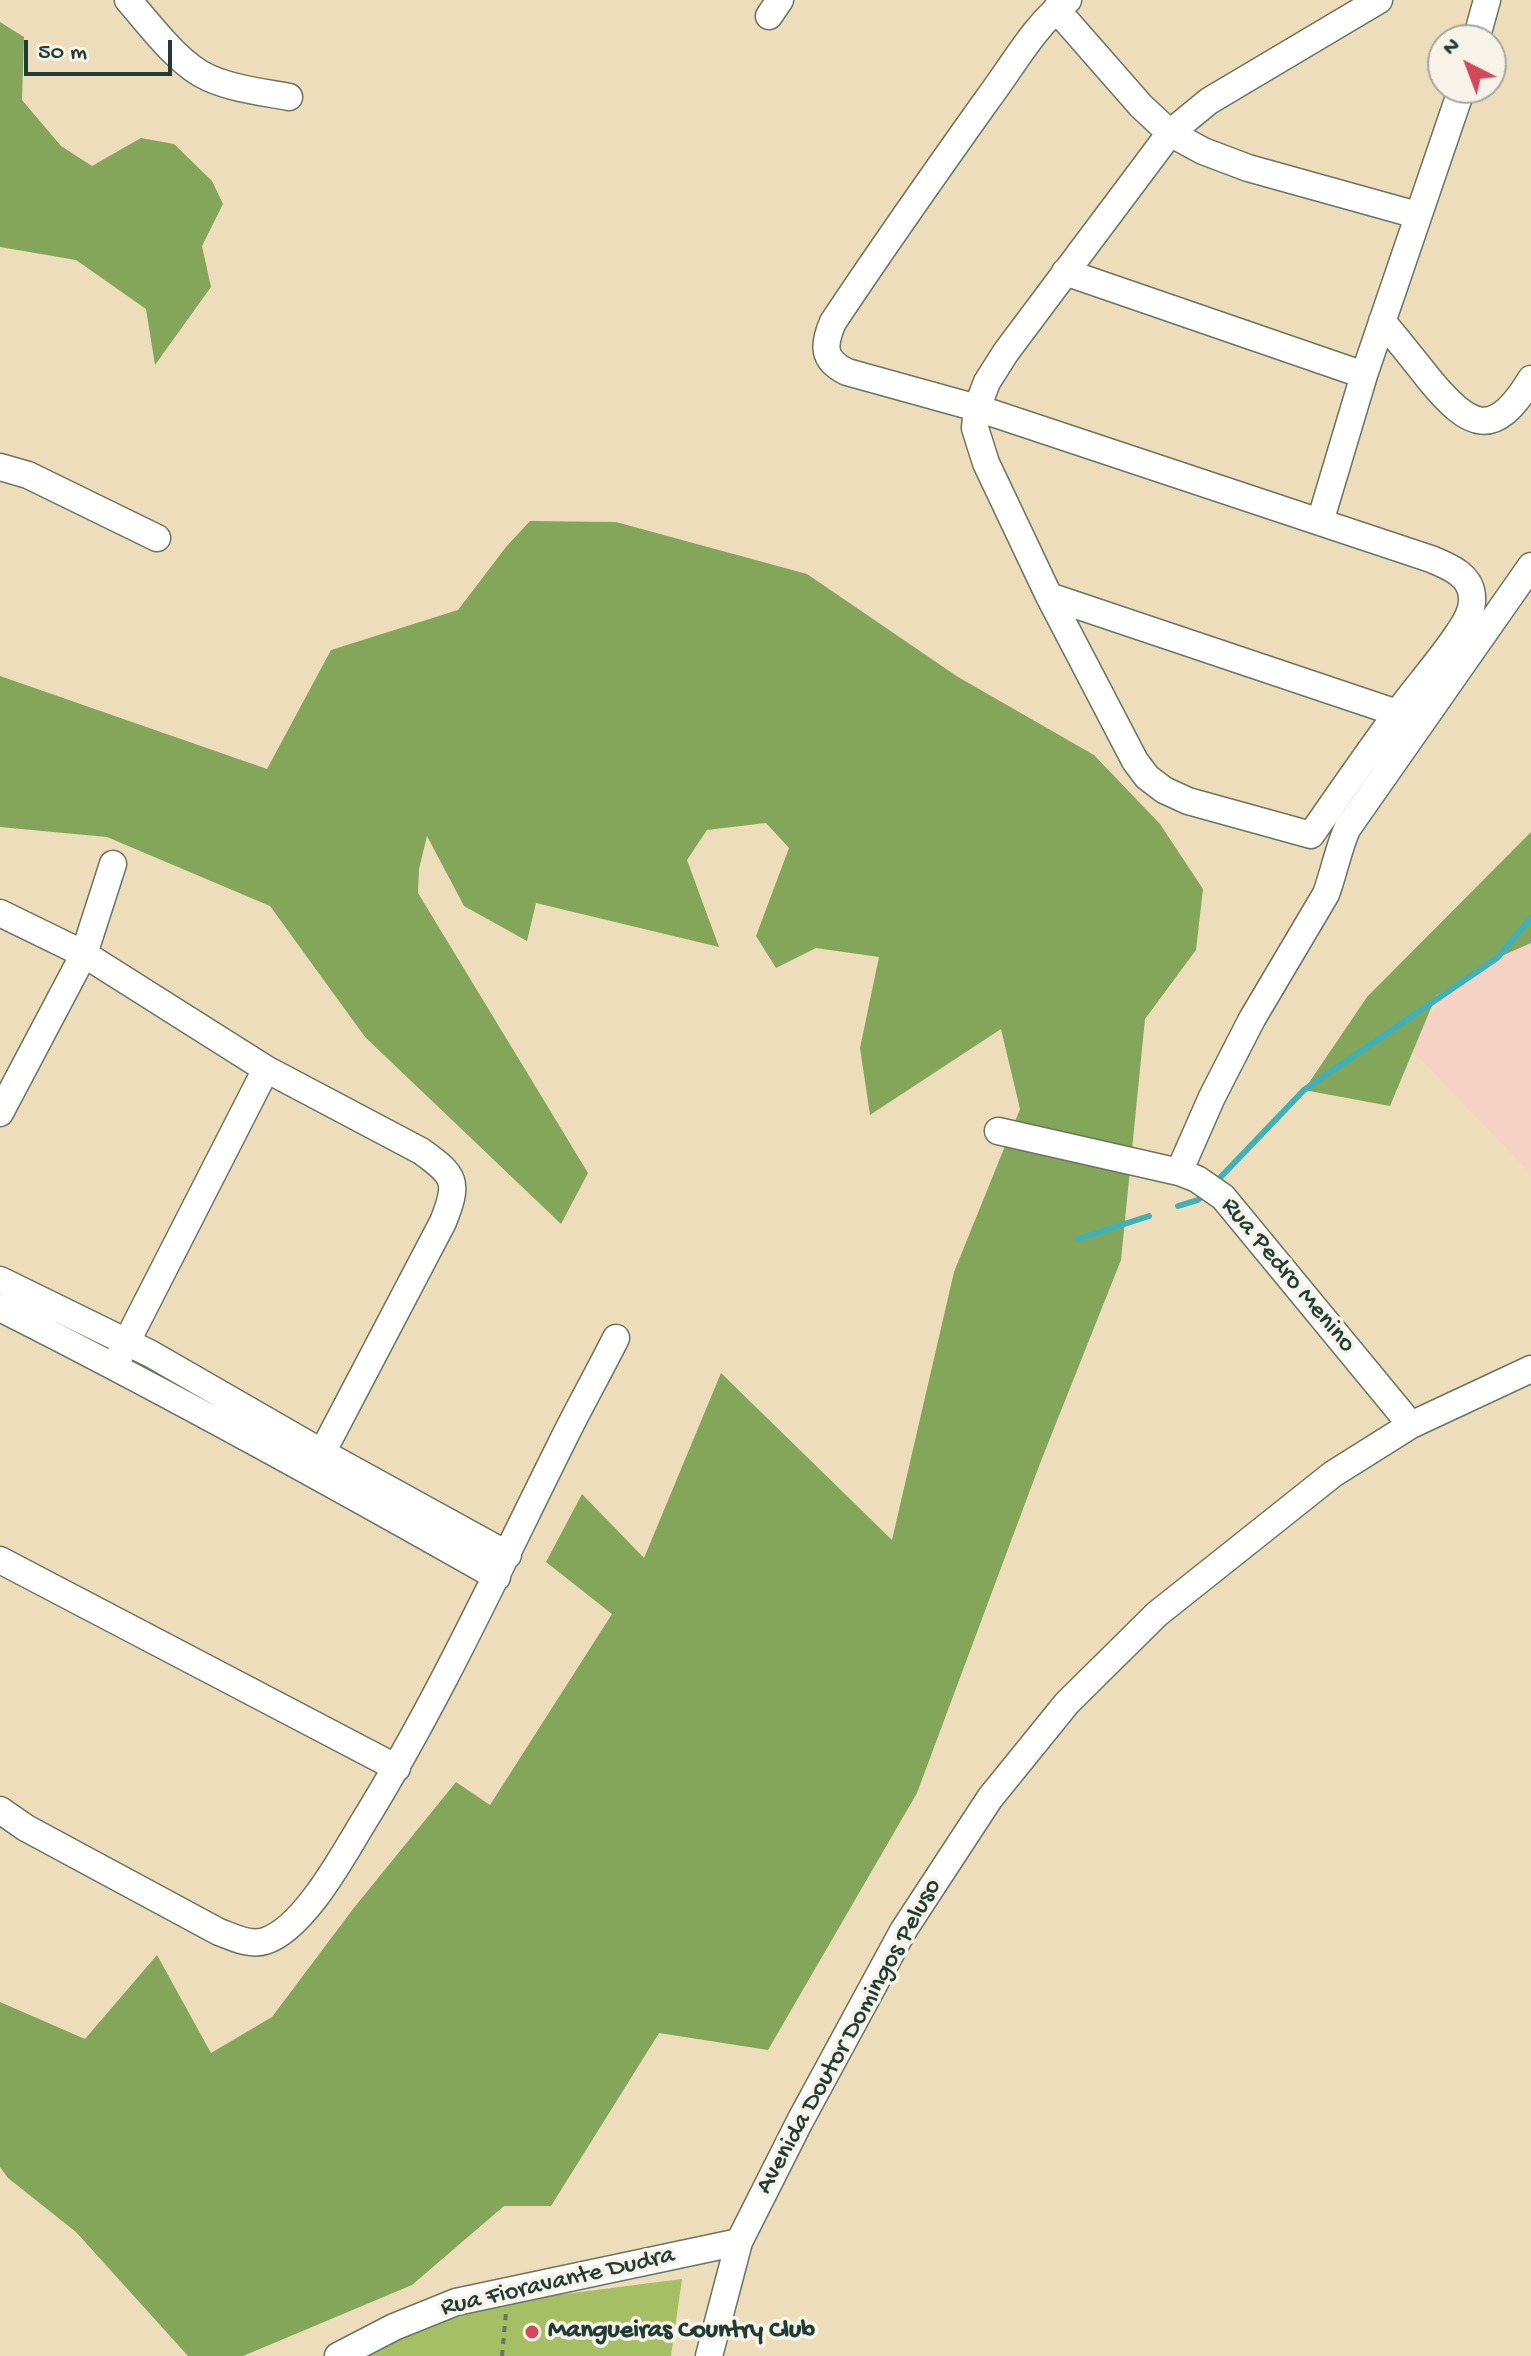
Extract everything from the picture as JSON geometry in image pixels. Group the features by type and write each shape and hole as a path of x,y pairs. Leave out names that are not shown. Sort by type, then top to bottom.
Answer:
{"street":[{"path":"128,0 187,63 207,77 289,97"},
{"path":"1340,845 1188,801 1164,790 1147,777 1135,761 1049,596 986,463 975,428 977,408 987,382 1006,352 1170,133 1209,101 1245,78 1379,0"},
{"path":"1480,24 1487,0"},
{"path":"1311,835 1397,713 1460,631 1473,600 1471,588 1464,577 1431,559 977,408 847,372 829,358 826,337 893,231 1026,47 1062,5 1141,106 1170,133 1203,151 1248,168 1417,215"},
{"path":"1320,522 1364,375 1456,104"},
{"path":"1065,272 1364,375"},
{"path":"1382,321 1447,400 1471,419 1485,422 1497,418 1514,404 1531,379"},
{"path":"0,467 28,475 157,538"},
{"path":"1188,1175 1212,1097 1252,1019 1326,894 1340,845 1360,809 1531,566"},
{"path":"1049,596 1397,713"},
{"path":"0,1113 84,954 113,864"},
{"path":"0,913 84,954 266,1069 421,1151 449,1176 453,1186 452,1199 443,1222 318,1463"},
{"path":"115,1367 266,1069"},
{"name":"Rua Pedro Menino","path":"998,1131 1188,1175 1223,1197 1411,1425"},
{"path":"0,1280 126,1341 318,1463 503,1566"},
{"path":"0,1308 115,1367 318,1463"},
{"path":"0,1810 26,1828 219,1932 244,1941 265,1941 284,1930 309,1905 331,1876 397,1768 503,1566 616,1338"},
{"name":"Avenida Doutor Domingos Peluso","path":"709,2356 739,2242 800,2121 903,1931 990,1798 1067,1703 1157,1614 1333,1474 1411,1425 1531,1369"},
{"path":"0,1560 397,1768"},
{"name":"Rua Fioravante Dudra","path":"338,2356 394,2327 456,2302 739,2242"}],"path":[{"path":"502,2356 508,2290"}],"shaded area":[{"path":"1531,938 1531,1174 1400,1038 1439,1006 1436,996 1465,984 1512,946"}],"green space":[{"path":"0,22 24,37 22,100 61,146 92,166 141,138 174,144 212,181 223,204 202,246 211,287 155,365 146,309 76,260 0,247"},
{"path":"530,521 616,522 807,574 958,677 1094,755 1160,824 1203,889 1196,950 1145,1019 1121,1260 1039,1466 917,1793 768,2050 659,2033 551,2206 504,2206 412,2285 243,2356 188,2356 76,2232 8,2178 0,2167 0,2002 85,2039 157,1955 211,2053 272,2017 353,1909 456,1782 490,1805 612,1614 546,1562 582,1494 644,1558 721,1373 892,1540 954,1272 1020,1109 1001,1029 870,1115 860,1048 879,957 816,948 776,968 756,936 789,848 766,823 707,830 687,860 719,947 536,903 527,941 464,906 427,836 419,869 418,893 588,1173 561,1224 365,1037 270,906 107,837 0,827 0,676 267,769 331,650 458,610"},
{"path":"1531,832 1531,943 1497,958 1436,996 1390,1106 1304,1090 1367,997"},
{"name":"Mangueiras Country Club","path":"682,2279 671,2356 324,2356 455,2308"}],"waterway":[{"path":"1214,1184 1304,1090 1497,958 1531,918"},
{"path":"1178,1206 1198,1200 1206,1192"},
{"path":"1078,1239 1149,1216"}],"place":[{"name":"Mangueiras Country Club","path":"532,2332"}]}
